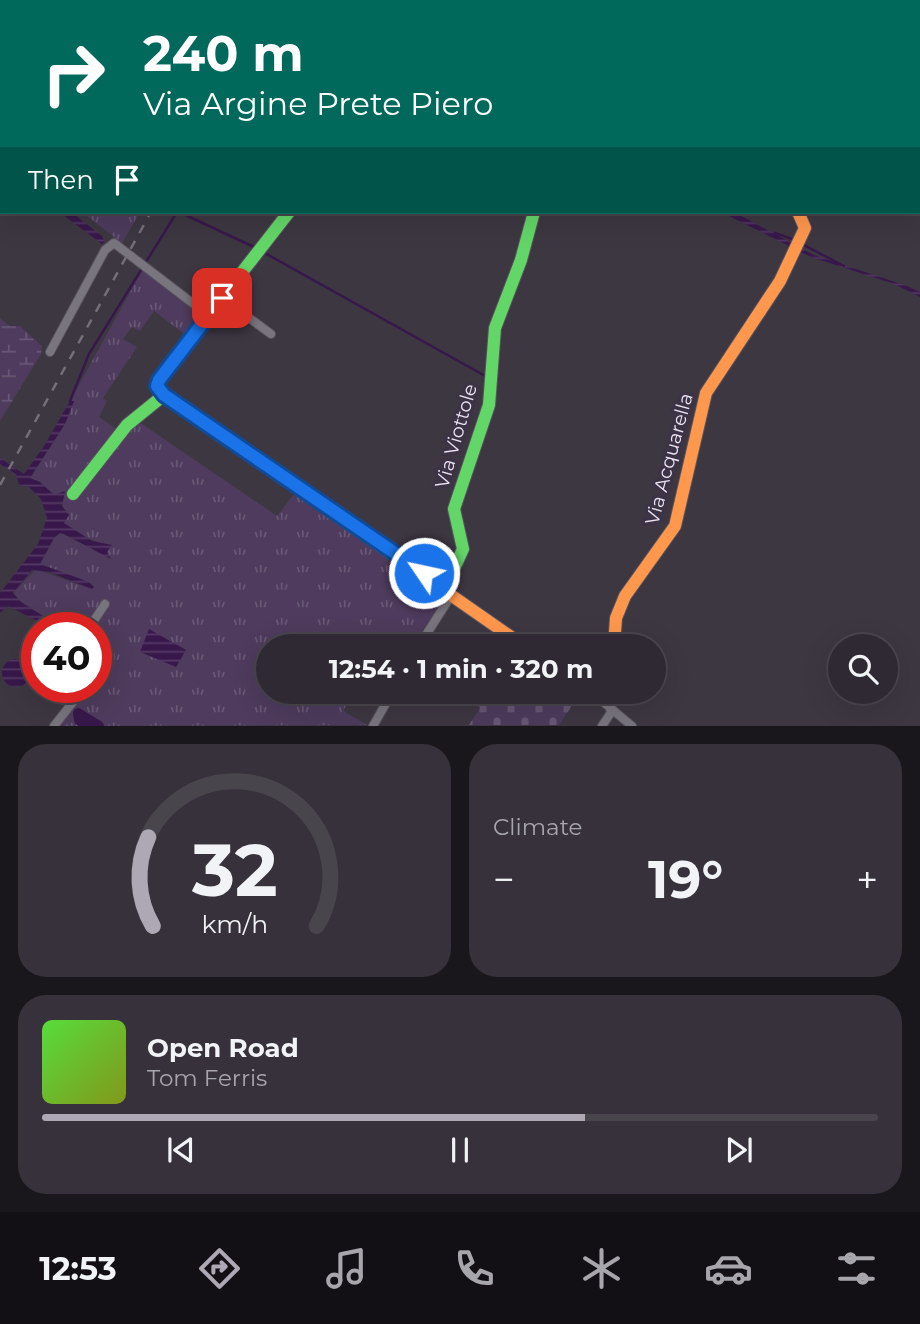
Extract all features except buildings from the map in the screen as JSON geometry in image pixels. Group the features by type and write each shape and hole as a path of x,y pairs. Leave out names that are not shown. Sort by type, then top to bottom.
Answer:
{"street":[{"path":"287,214 208,315 157,386 164,395 508,634"},
{"name":"Via Viottole","path":"449,591 464,538 455,523 454,509 489,405 495,328 521,260 533,214"},
{"name":"Via Acquarella","path":"615,634 616,618 625,596 676,526 706,393 746,336 796,251 805,228 799,214"},
{"path":"50,352 105,250 114,243 143,262 208,315"},
{"path":"222,298 271,334"},
{"path":"73,494 127,425 164,395"},
{"path":"426,634 449,591"},
{"path":"100,612 105,604"},
{"path":"54,726 72,703"},
{"path":"373,726 386,704"},
{"path":"604,704 632,726"},
{"path":"602,726 613,704"}],"green space":[{"path":"85,214 139,214 122,243"},
{"path":"144,267 203,315 187,336 154,311 140,331 132,327 123,339 137,347 103,398 107,401 99,417 119,431 139,422 277,516 298,489 447,594 420,634 256,634 256,704 347,704 343,711 367,725 58,726 75,703 112,703 112,612 36,612 13,593 36,569 82,586 68,575 40,564 54,538 60,533 104,554 108,546 80,535 63,523 69,515 62,506 64,493 54,495 40,482 30,478 65,424 74,401 70,401"},
{"path":"0,318 9,326 20,326 42,346 41,354 0,421"},
{"path":"474,704 573,704 559,725 469,725 480,708"}],"shaded area":[{"path":"62,214 74,214 102,236 105,242 102,244"},
{"path":"725,214 738,214 814,255 907,286 920,292 920,297 894,284 811,257"},
{"path":"70,401 74,401 65,424 30,478 40,482 54,495 65,491 62,506 69,515 64,523 92,541 112,545 107,552 111,559 60,533 54,538 40,564 89,582 94,587 92,589 49,572 32,570 13,593 37,612 21,613 8,606 0,613 0,593 38,544 47,518 41,499 29,487 19,485 16,474 0,464 0,458 24,474"},
{"path":"149,629 186,650 176,667 140,652"},
{"path":"21,660 21,686 16,687 6,683 2,673 6,663"}],"waterway":[{"path":"70,401 89,354 176,214"},
{"path":"183,214 254,247"},
{"path":"775,233 795,240"},
{"path":"800,243 844,266"},
{"path":"263,252 487,377"},
{"path":"86,726 79,720 78,713 99,726"}],"railway":[{"path":"0,485 150,214"}],"traffic: fast":[{"path":"73,494 127,425 164,395 157,386 158,380 287,214"},
{"path":"445,588 463,549 454,509 489,405 495,328 521,260 533,214"}],"traffic: slow":[{"path":"615,634 616,618 625,596 675,526 706,393 780,281 805,228 799,214"},
{"path":"164,395 507,634"}],"route":[{"path":"222,298 157,386 164,395 424,573"}]}
